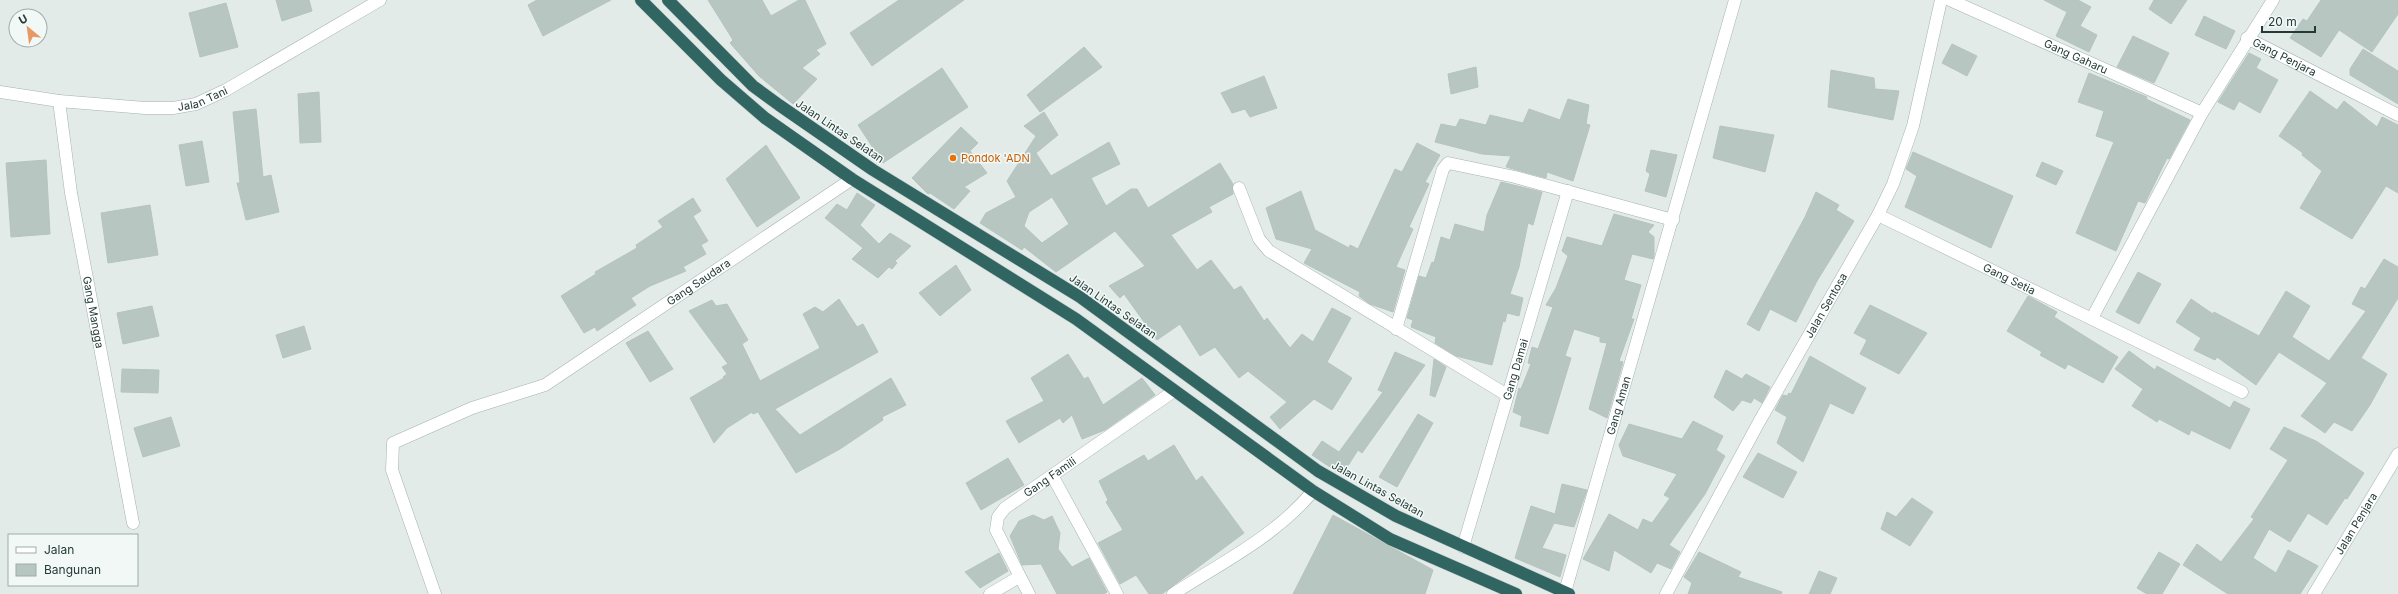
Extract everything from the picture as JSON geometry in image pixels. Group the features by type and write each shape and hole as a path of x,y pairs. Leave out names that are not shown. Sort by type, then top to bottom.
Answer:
{"highway":[{"path":"641,0 721,80 765,118 852,179 1002,271 1076,319 1313,491 1390,539 1516,594"},
{"name":"Jalan Lintas Selatan","path":"668,0 753,86 873,170 1080,297 1318,471 1396,516 1567,593"},
{"path":"1002,271 1013,255"}],"street":[{"name":"Jalan Tani","path":"0,92 59,101 146,108 173,108 196,104 226,90 380,0"},
{"name":"Gang Aman","path":"1567,593 1735,0"},
{"name":"Jalan Sentosa","path":"1666,594 1759,422 1878,215 1893,184 1914,126 1941,0"},
{"name":"Gang Gaharu","path":"1950,0 2202,113"},
{"path":"2247,38 2273,0"},
{"name":"Gang Penjara","path":"2092,318 2202,113 2247,38 2398,115"},
{"name":"Gang Mangga","path":"59,101 71,193 133,522"},
{"path":"1396,329 1445,165 1448,163 1515,177 1673,220"},
{"name":"Gang Saudara","path":"435,594 392,470 393,443 472,408 545,385 852,179"},
{"path":"1240,188 1259,239 1269,251 1507,395"},
{"name":"Gang Damai","path":"1463,547 1568,191"},
{"name":"Gang Setia","path":"1878,215 2141,341 2242,392"},
{"name":"Gang Famili","path":"1030,594 1019,577 996,530 998,517 1006,508 1053,477 1174,391"},
{"name":"Jalan Penjara","path":"2314,594 2398,454"},
{"path":"1053,477 1117,594"},
{"path":"1173,594 1264,536 1299,508 1313,491"},
{"path":"990,594 1019,577"}],"building":[{"path":"276,0 309,0 312,11 282,21"},
{"path":"537,0 611,0 543,36 528,5"},
{"path":"708,0 762,0 771,16 799,0 805,0 826,44 816,50 820,54 802,68 817,79 793,104 759,76 730,43 733,40"},
{"path":"899,0 964,0 872,66 850,33"},
{"path":"2044,0 2078,0 2091,7 2080,26 2097,35 2089,52 2056,36 2067,12"},
{"path":"2154,0 2187,0 2171,24 2149,9"},
{"path":"2321,0 2398,0 2398,14 2372,52 2339,30 2321,57 2290,38 2303,19 2307,21"},
{"path":"226,3 238,47 200,57 189,13"},
{"path":"2204,16 2235,31 2226,49 2195,35"},
{"path":"2133,36 2169,53 2154,83 2117,67"},
{"path":"1952,44 1977,56 1967,76 1942,63"},
{"path":"1084,47 1102,67 1040,112 1027,95"},
{"path":"2363,49 2398,71 2398,104 2350,75 2350,69"},
{"path":"2249,53 2261,59 2256,68 2278,80 2260,113 2239,101 2234,110 2218,102"},
{"path":"1476,67 1478,87 1451,94 1448,74"},
{"path":"942,68 968,107 883,163 858,125"},
{"path":"1831,70 1874,78 1875,89 1899,91 1893,120 1828,107"},
{"path":"2089,73 2147,97 2146,99 2190,120 2169,159 2167,158 2145,203 2138,201 2116,251 2076,233 2114,142 2096,136 2104,111 2078,102"},
{"path":"1264,76 1277,108 1250,117 1245,109 1232,113 1221,93"},
{"path":"2310,91 2337,110 2344,101 2377,127 2382,117 2398,125 2398,193 2386,186 2352,239 2300,208 2322,171 2302,155 2303,153 2279,136"},
{"path":"319,92 321,142 300,143 298,94"},
{"path":"1568,99 1589,105 1586,124 1590,125 1573,181 1547,172 1546,178 1506,167 1511,156 1482,154 1435,142 1441,124 1456,127 1460,119 1486,125 1490,115 1523,123 1529,109 1560,120"},
{"path":"256,109 263,177 271,175 279,212 246,220 237,183 240,183 233,112"},
{"path":"1044,112 1058,135 1036,153 1051,176 1109,142 1120,164 1091,178 1106,206 1131,189 1137,189 1148,208 1220,163 1233,184 1233,194 1209,207 1212,212 1171,235 1197,270 1211,260 1234,290 1241,286 1264,321 1267,318 1290,348 1302,334 1313,342 1332,308 1351,318 1327,362 1352,378 1332,410 1314,399 1280,429 1270,417 1287,402 1248,371 1239,378 1215,347 1200,356 1180,324 1157,340 1124,294 1120,298 1109,286 1145,266 1115,231 1056,272 1024,247 1022,250 980,223 986,213 1016,197 1007,181 1036,136 1024,126","holes":["1052,197 1069,224 1042,243 1024,226 1029,212"]},
{"path":"1720,126 1774,135 1765,172 1713,158"},
{"path":"961,127 978,143 970,151 987,173 964,187 970,191 954,209 930,193 928,194 912,178"},
{"path":"202,141 209,182 186,186 179,145"},
{"path":"1417,143 1440,155 1425,182 1429,184 1409,227 1413,229 1396,267 1405,270 1393,312 1370,304 1359,296 1360,292 1304,263 1312,249 1276,239 1266,208 1301,191 1315,230 1349,248 1350,245 1358,249 1395,169 1402,172"},
{"path":"766,145 800,198 757,227 726,179"},
{"path":"1651,150 1677,155 1666,197 1645,191 1650,174 1646,171"},
{"path":"1913,152 2013,196 1991,248 1905,207 1917,176 1906,169"},
{"path":"46,160 50,234 11,237 6,163"},
{"path":"2042,162 2063,171 2056,185 2036,176"},
{"path":"1501,182 1542,192 1533,225 1528,223 1519,267 1510,294 1523,298 1519,316 1507,313 1505,322 1503,321 1492,365 1456,356 1435,343 1436,337 1411,327 1413,320 1407,318 1419,276 1426,278 1432,262 1434,263 1441,237 1450,240 1455,224 1484,232 1487,215"},
{"path":"1816,192 1839,205 1836,210 1854,221 1817,281 1796,322 1770,309 1759,331 1747,324 1805,217"},
{"path":"857,193 875,205 860,225 879,244 890,233 911,246 895,261 897,263 892,269 889,267 878,278 852,259 863,248 825,218 837,204 847,210"},
{"path":"693,198 701,211 693,216 708,241 701,245 706,254 683,267 686,271 650,286 631,298 636,305 597,331 595,327 584,333 561,296 596,274 595,272 637,248 636,245 663,227 658,221"},
{"path":"150,205 158,255 108,263 101,213"},
{"path":"1614,214 1654,225 1648,232 1654,237 1654,256 1653,259 1632,254 1624,280 1641,285 1631,319 1634,319 1619,361 1623,362 1607,418 1589,409 1607,343 1600,342 1600,337 1574,329 1565,356 1571,358 1548,434 1520,426 1522,416 1513,412 1519,388 1521,389 1531,364 1528,363 1532,347 1538,349 1553,307 1546,305 1556,288 1568,256 1562,251 1567,237 1602,246"},
{"path":"2384,259 2398,267 2398,298 2361,358 2387,374 2370,405 2352,431 2334,422 2325,433 2301,416 2327,383 2279,352 2256,385 2217,357 2215,360 2194,350 2201,338 2176,322 2191,299 2213,314 2214,312 2259,336 2286,291 2310,306 2292,337 2329,361 2366,311 2352,304 2361,287 2365,289"},
{"path":"956,265 971,290 940,316 919,293"},
{"path":"2138,272 2161,284 2139,324 2116,312"},
{"path":"2028,296 2057,312 2054,317 2118,357 2103,383 2068,364 2065,369 2040,355 2042,352 2007,331"},
{"path":"839,299 857,327 863,324 878,352 775,409 800,435 891,378 906,405 882,417 883,420 840,449 796,473 758,412 753,414 752,412 727,428 714,443 690,398 724,378 723,377 727,374 722,367 728,364 689,311 712,300 716,306 727,304 748,340 742,344 760,381 820,348 803,314 815,307 823,312"},
{"path":"1870,305 1927,333 1899,374 1860,354 1867,340 1854,333"},
{"path":"152,306 159,336 123,344 117,313"},
{"path":"304,326 311,349 283,358 276,335"},
{"path":"648,331 673,369 650,382 626,343"},
{"path":"2129,351 2155,370 2157,366 2230,408 2234,401 2250,409 2230,449 2191,430 2189,435 2159,419 2157,422 2132,406 2143,389 2115,369"},
{"path":"1395,352 1425,365 1362,453 1358,450 1342,475 1312,455 1322,441 1339,452 1383,392 1378,390"},
{"path":"1068,354 1084,379 1088,377 1103,405 1142,378 1155,395 1105,430 1082,439 1072,415 1063,423 1060,418 1019,443 1006,421 1044,401 1031,378"},
{"path":"1810,356 1866,388 1853,414 1830,403 1803,462 1777,443 1787,417 1775,410 1783,395 1787,396 1789,393 1791,394"},
{"path":"1434,359 1446,367 1435,397 1430,395"},
{"path":"122,369 159,370 158,393 121,392"},
{"path":"1726,370 1742,379 1746,374 1770,387 1762,403 1754,398 1751,403 1742,400 1733,411 1714,397"},
{"path":"1418,414 1433,423 1397,487 1379,477"},
{"path":"171,417 180,446 143,457 134,428"},
{"path":"1693,421 1723,436 1716,450 1725,456 1705,494 1669,545 1680,552 1671,569 1657,563 1651,573 1614,550 1609,571 1583,559 1609,514 1638,530 1643,519 1652,523 1670,498 1664,495 1677,474 1623,456 1619,445 1629,424 1682,439"},
{"path":"2284,427 2316,441 2364,473 2347,499 2345,498 2327,525 2308,513 2290,542 2269,529 2253,558 2276,573 2288,550 2318,566 2300,594 2228,594 2183,565 2197,544 2221,562 2254,519 2251,517 2288,460 2270,449"},
{"path":"1174,445 1196,481 1202,476 1244,533 1162,594 1149,594 1136,575 1120,584 1098,543 1123,530 1106,502 1108,500 1099,481 1144,455 1148,461"},
{"path":"1758,453 1797,472 1783,498 1743,477"},
{"path":"1008,458 1024,485 981,510 966,483"},
{"path":"1562,484 1587,490 1574,527 1554,523 1542,548 1566,555 1560,577 1515,558 1531,506 1555,514"},
{"path":"1912,498 1933,512 1910,546 1881,529 1887,512 1896,517"},
{"path":"1033,515 1044,520 1052,516 1060,533 1058,549 1072,567 1089,558 1107,592 1104,594 1057,594 1041,564 1022,565 1010,536 1019,521"},
{"path":"1333,515 1433,570 1425,594 1293,594"},
{"path":"1699,552 1741,572 1738,577 1782,592 1781,594 1688,594 1692,583 1684,577"},
{"path":"2159,552 2180,564 2162,594 2147,594 2137,588"},
{"path":"999,553 1008,571 980,588 965,572"},
{"path":"1819,571 1837,578 1830,594 1809,594"}],"place":[{"name":"Pondok 'ADN","path":"953,158"}]}
